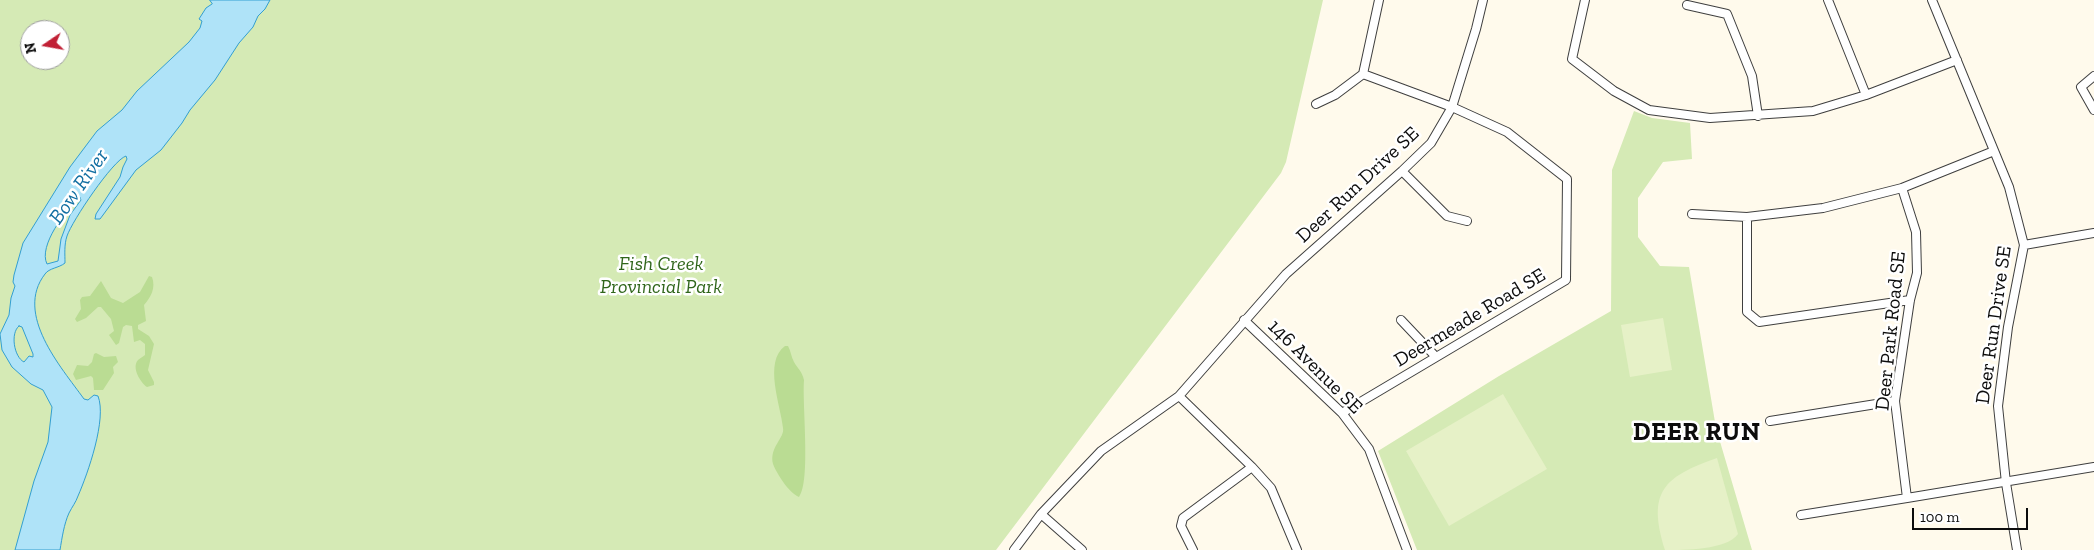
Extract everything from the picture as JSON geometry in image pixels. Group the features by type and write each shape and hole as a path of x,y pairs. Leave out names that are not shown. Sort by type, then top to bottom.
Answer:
{"street":[{"path":"1316,104 1336,95 1363,74 1379,0"},
{"name":"Deer Run Drive SE","path":"1014,550 1041,514 1101,451 1179,396 1286,274 1431,143 1452,107 1483,0"},
{"path":"1585,0 1572,59 1614,91 1649,110 1710,118 1813,111 1866,95 1957,60"},
{"path":"1828,0 1866,95"},
{"name":"Deer Run Drive SE","path":"1932,0 2009,187 2024,245 2008,328 1998,406 2006,483 2017,550"},
{"path":"1686,5 1727,14 1752,76 1758,116"},
{"path":"1363,74 1452,107"},
{"path":"2094,76 2081,87 2094,110"},
{"name":"Deermeade Road SE","path":"1342,413 1566,280 1567,179 1507,132 1452,107"},
{"path":"1692,214 1747,217 1823,208 1902,188 1994,151"},
{"path":"1402,171 1446,216 1467,222"},
{"name":"Deer Park Road SE","path":"1902,188 1916,232 1916,273 1910,300 1895,401 1907,498"},
{"path":"1747,217 1747,312 1759,322 1910,300"},
{"path":"2024,245 2094,233"},
{"name":"146 Avenue SE","path":"1244,320 1342,413 1369,449 1407,550"},
{"path":"1401,320 1436,357"},
{"path":"1179,396 1252,466 1271,488 1297,550"},
{"path":"1770,421 1895,401"},
{"path":"1193,550 1181,526 1183,518 1252,466"},
{"path":"1801,515 2006,483 2094,467"},
{"path":"1041,514 1082,550"}],"green space":[{"name":"Fish Creek Provincial Park","path":"0,0 1323,0 1286,162 1281,173 996,550 0,550"},
{"path":"1634,111 1652,118 1690,123 1692,159 1663,162 1638,198 1638,237 1660,266 1689,267 1716,428 1752,550 1417,550 1378,451 1499,376 1611,311 1612,170"},
{"path":"149,276 152,277 153,289 151,296 144,305 146,321 138,325 138,329 149,336 154,344 148,370 154,385 147,387 136,371 136,363 145,355 145,344 140,340 134,342 132,326 126,325 123,327 119,343 116,345 109,335 114,331 111,319 101,307 98,307 86,318 77,322 75,319 81,309 80,300 82,297 90,296 101,281 111,298 123,303 140,292"},
{"path":"1663,318 1672,370 1630,377 1621,325"},
{"path":"785,346 788,346 804,380 805,475 799,497 791,492 780,478 772,458 783,432 775,385 775,362"},
{"path":"96,353 104,357 116,356 118,362 113,367 114,373 103,390 94,390 93,378 91,376 76,380 73,374 77,365 88,366"},
{"path":"1503,394 1547,469 1449,526 1406,451"},
{"path":"1717,458 1738,534 1725,543 1715,546 1665,550 1658,514 1659,500 1664,489 1672,480 1684,472"}],"water":[{"name":"Bow River","path":"210,0 270,0 215,80 161,150 136,170 100,219 95,219 96,214 120,177 127,159 126,156 103,179 70,228 65,246 65,263 47,272 37,290 35,306 38,323 44,339 53,356 84,399 88,400 94,395 98,396 100,418 87,474 67,517 60,550 15,550 34,481 48,442 52,407 43,390 31,384 12,367 2,350 0,334 9,315 15,286 13,282 14,275 23,243 70,167 97,131 122,110 137,91 189,42 200,28 202,21 199,19 206,8 212,4","holes":["80,198 81,200 70,215 61,239 58,261 47,264 45,256 50,238 61,219","19,326 22,327 33,354 33,357 29,356 24,362 18,355 14,345 16,329"]}],"district":[{"name":"DEER RUN","path":"1697,433"}]}
